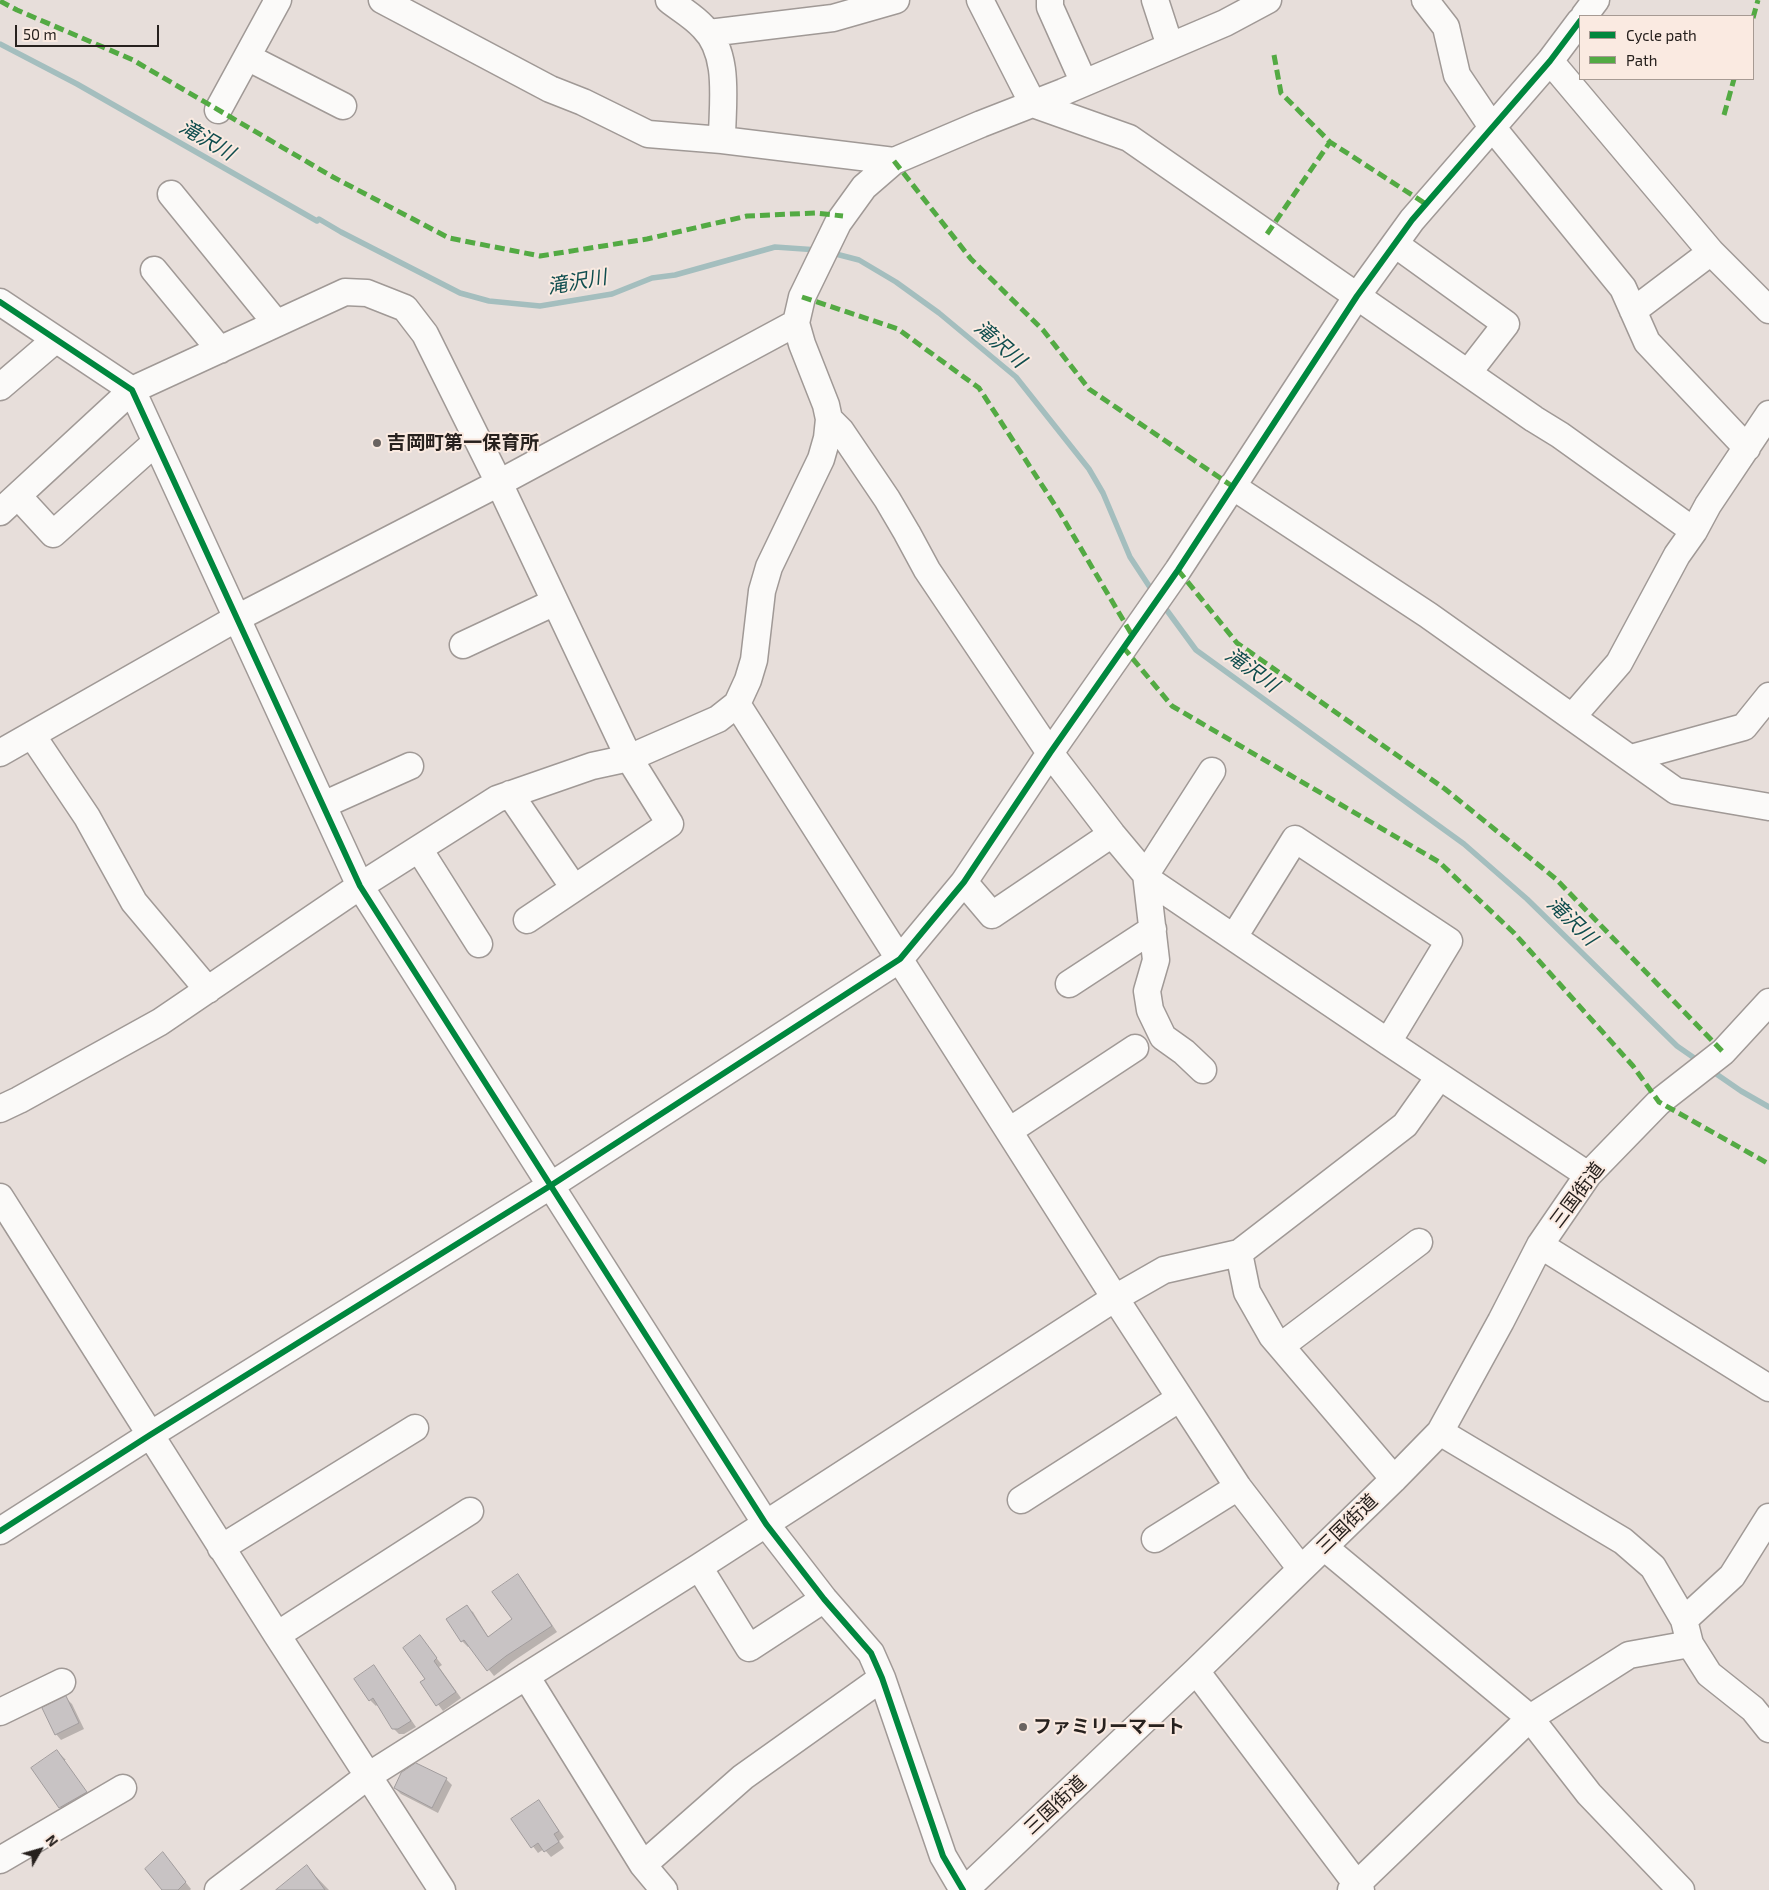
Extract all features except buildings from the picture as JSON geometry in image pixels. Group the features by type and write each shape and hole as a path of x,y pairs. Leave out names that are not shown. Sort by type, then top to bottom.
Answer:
{"street":[{"path":"218,110 278,0"},
{"path":"382,0 550,89 583,102 648,134 722,140 894,161"},
{"path":"669,0 697,21 716,44 722,75 722,140"},
{"path":"708,34 830,9 896,0"},
{"path":"980,0 1033,104 1129,138 1560,435 1694,531"},
{"path":"1050,0 1050,7 1084,83"},
{"path":"1155,0 1170,46"},
{"path":"0,1109 20,1100 160,1022 360,886 497,799 592,766 628,758 718,719 737,704 754,660 762,591 769,567 820,459 827,438 829,419 826,405 802,344 796,323 802,297 838,223 864,187 894,161 1225,23 1268,0"},
{"path":"1425,0 1446,28 1457,75 1492,128 1623,288 1647,342 1747,448"},
{"path":"1585,15 1596,0"},
{"path":"0,1531 150,1435 550,1186 900,959 964,882 1050,753 1178,570 1356,296 1412,220 1550,61 1579,22"},
{"path":"247,57 343,106"},
{"path":"1550,61 1711,252 1769,310"},
{"path":"171,194 276,324"},
{"path":"1395,244 1506,324 1468,373"},
{"path":"1633,311 1711,252"},
{"path":"154,270 220,350"},
{"path":"156,442 53,534 9,504 132,390 345,292 367,293 405,308 425,334 499,483 628,758 670,824 527,920"},
{"path":"0,302 132,390 360,886 766,1524 824,1599 871,1653 882,1678 943,1856 964,1890"},
{"path":"0,753 237,618 499,483 796,323"},
{"path":"0,387 55,340"},
{"path":"1573,716 1619,663 1677,555 1769,414"},
{"path":"829,419 841,431 887,499 927,570 1050,753 1112,834 1153,882 1588,1175"},
{"path":"1232,486 1428,615 1573,716 1676,791 1769,807"},
{"path":"462,644 555,602"},
{"path":"1631,758 1744,727 1769,696"},
{"path":"737,704 1115,1298 1238,1487 1301,1569"},
{"path":"32,735 87,817 134,902 208,990"},
{"path":"323,805 410,766"},
{"path":"1203,1070 1184,1052 1163,1037 1150,1010 1147,991 1156,960 1146,874 1212,771"},
{"path":"510,794 574,888"},
{"path":"964,882 992,915 1112,834"},
{"path":"1234,937 1295,839 1449,941 1388,1042"},
{"path":"419,849 479,944"},
{"path":"1069,984 1152,929"},
{"name":"三国街道","path":"964,1890 1196,1671 1440,1432 1540,1245 1588,1175 1659,1102 1723,1052 1769,1002"},
{"path":"1009,1131 1135,1048"},
{"path":"218,1890 368,1776 766,1524 1115,1298 1164,1270 1239,1253 1405,1125 1439,1076"},
{"path":"0,1197 277,1635 442,1890"},
{"path":"1281,1346 1419,1242"},
{"path":"1540,1245 1769,1388"},
{"path":"1239,1253 1247,1292 1272,1336 1394,1479"},
{"path":"1021,1500 1180,1398"},
{"path":"222,1548 415,1428"},
{"path":"1440,1432 1623,1541 1653,1567 1684,1620 1690,1644 1709,1674 1754,1709 1769,1729"},
{"path":"1155,1539 1238,1487"},
{"path":"277,1635 470,1511"},
{"path":"1684,1620 1732,1576 1769,1517"},
{"path":"1324,1547 1530,1718 1589,1794 1681,1890"},
{"path":"699,1566 749,1648 824,1599"},
{"path":"1196,1671 1356,1888 1530,1718 1629,1656 1690,1644"},
{"path":"526,1676 643,1865 664,1890"},
{"path":"643,1865 742,1777 882,1678"},
{"path":"0,1712 62,1682"},
{"path":"0,1860 123,1788"}],"waterway":[{"name":"滝沢川","path":"0,44 77,84 317,221 319,219 460,293 489,301 540,306 612,294 652,278 675,275 775,247 818,250"},
{"name":"滝沢川","path":"832,253 859,260 896,282 939,313 1016,377 1089,469 1103,493 1130,557 1153,592"},
{"name":"滝沢川","path":"1163,605 1196,650 1464,844 1527,899 1677,1046 1700,1062"},
{"name":"滝沢川","path":"1712,1071 1769,1107"}],"marked path":[{"path":"1754,15 1758,0"},
{"path":"0,1 133,60 333,177 449,238 540,256 647,239 747,216 815,213 843,216"},
{"path":"1274,55 1281,93 1330,142 1426,204"},
{"path":"1724,115 1734,80"},
{"path":"1267,234 1330,142"},
{"path":"894,161 971,259 1043,330 1089,389 1232,486"},
{"path":"802,297 898,329 979,388 1060,513 1132,635"},
{"path":"1178,570 1237,643 1445,789 1556,879 1723,1052"},
{"path":"1123,647 1172,706 1439,862 1514,933 1633,1066 1659,1102 1769,1164"}],"cycle path":[{"path":"0,1531 150,1435 550,1186 900,959 964,882 1050,753 1178,570 1357,296 1412,220 1550,61 1579,22"},
{"path":"0,302 132,390 360,886 766,1524 824,1599 871,1653 882,1678 943,1856 963,1890"}],"place":[{"name":"吉岡町第一保育所","path":"377,443"},
{"name":"ファミリーマート","path":"1023,1727"}]}
